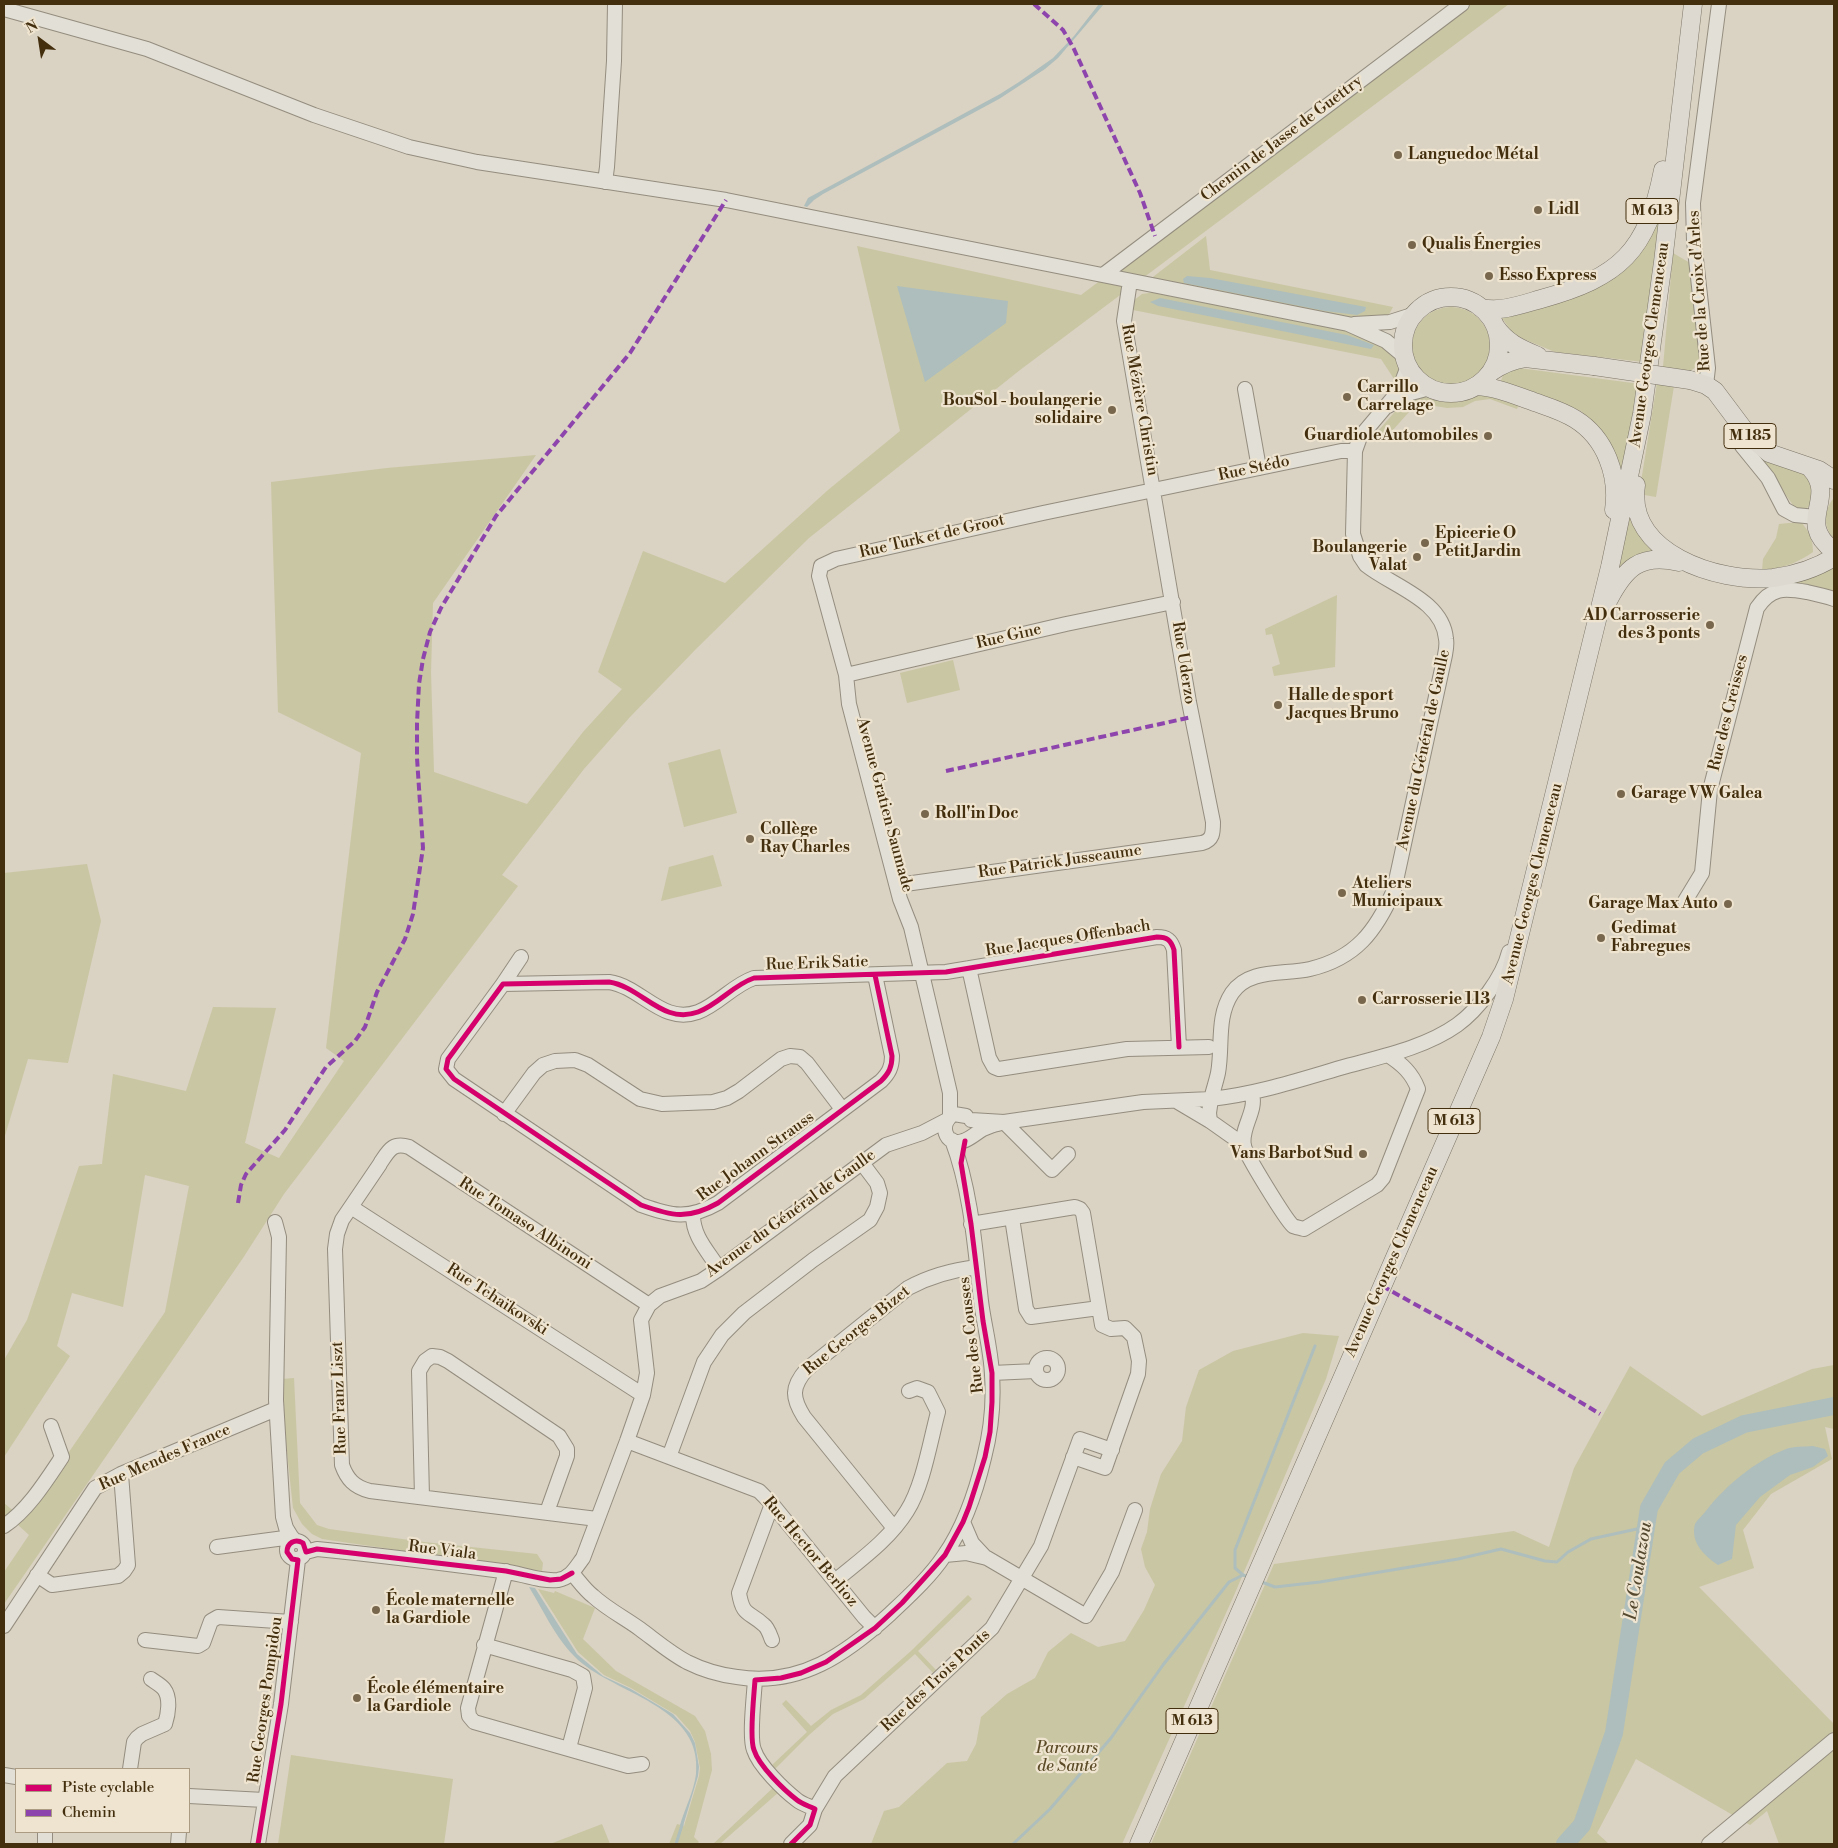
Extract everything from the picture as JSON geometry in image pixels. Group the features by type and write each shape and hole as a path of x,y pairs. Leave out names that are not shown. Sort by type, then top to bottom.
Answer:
{"main road":[{"name":"M 613","path":"1481,308 1504,309 1573,290 1615,267 1631,251 1646,227 1657,200 1691,4"},
{"name":"Avenue Georges Clemenceau","path":"1139,1844 1491,1037 1504,999 1589,657 1642,414 1656,311 1691,4"},
{"path":"1548,360 1504,339 1489,316 1481,308 1459,298 1442,299 1426,304 1415,314 1407,326 1403,341 1406,361 1417,379 1430,388 1445,393 1462,392 1477,386 1501,365 1514,359 1525,358 1594,366 1698,383"},
{"path":"1656,311 1654,355 1647,419 1634,496 1635,507 1645,530 1653,540 1670,553 1699,567"},
{"path":"1491,372 1498,358 1499,342 1495,326"},
{"name":"Rue de la Croix d'Arles","path":"1698,383 1719,395 1748,435 1769,453 1808,467"},
{"name":"M 613","path":"1477,386 1504,391 1564,412 1589,429 1598,440 1610,462 1615,485 1615,503 1589,657"},
{"path":"1808,467 1817,475 1823,490 1817,528 1821,538 1834,551"},
{"name":"M 185","path":"1808,467 1819,470 1834,480"},
{"path":"1819,509 1828,492 1834,488"},
{"name":"M 613","path":"1796,573 1815,560 1820,552 1821,538"},
{"name":"M 613","path":"1589,657 1608,600 1617,584 1629,570 1640,562 1655,559 1672,561 1712,572 1748,578 1772,578 1816,567 1834,557"}],"street":[{"path":"605,182 608,167 614,60 614,4"},
{"name":"Chemin de Jasse de Guettry","path":"1103,275 1462,4"},
{"name":"Rue de la Croix d'Arles","path":"1698,383 1708,368 1694,241 1693,204 1719,4"},
{"path":"4,9 146,49 314,115 408,148 477,162 735,202 1348,324 1380,324 1415,314"},
{"name":"Rue Mézière Christin","path":"1130,281 1124,321 1154,490"},
{"path":"1348,324 1386,341 1406,361"},
{"name":"Avenue du Général de Gaulle","path":"1210,1120 1211,1099 1218,1073 1222,1015 1233,991 1244,981 1258,975 1310,969 1339,958 1364,941 1383,916 1394,890 1445,654 1446,638 1441,622 1431,608 1366,565 1360,556 1353,534 1355,451 1360,437 1385,407 1402,382 1406,361"},
{"name":"Avenue du Général de Gaulle","path":"1385,407 1411,393 1430,388"},
{"path":"1245,389 1259,468"},
{"path":"1742,446 1768,478 1784,508 1795,515 1819,509"},
{"name":"Rue Stédo","path":"1154,490 1342,451 1355,451"},
{"name":"Rue Uderzo","path":"1154,490 1191,712 1213,822 1213,835"},
{"name":"Rue Turk et de Groot","path":"847,680 819,576 821,566 836,559 929,537 1154,490"},
{"name":"Rue des Creisses","path":"1685,900 1702,873 1710,790 1757,608 1763,599 1775,591 1787,588 1834,599"},
{"name":"Rue Gine","path":"847,680 1066,624 1173,602"},
{"name":"Avenue Gratien Saumade","path":"847,680 857,702 905,884 911,927 922,973"},
{"name":"Avenue Gratien Saumade","path":"847,680 849,704 900,900 911,927"},
{"name":"Rue Patrick Jusseaume","path":"905,884 1202,843 1209,841 1213,835"},
{"path":"959,1139 1004,1122 1144,1102 1178,1102 1252,1094 1388,1055 1424,1042 1457,1025 1474,1010 1495,983 1507,960 1513,937 1522,928"},
{"name":"Rue Jacques Offenbach","path":"922,973 969,968 1164,937 1172,944 1174,950 1179,1048"},
{"path":"503,984 521,957"},
{"path":"969,968 989,1058 994,1067 999,1069 1127,1049 1209,1047"},
{"path":"922,973 950,1093 948,1118 944,1129 959,1139"},
{"name":"Rue Erik Satie","path":"503,984 618,983 662,1011 684,1015 696,1013 706,1008 742,982 754,978 922,973"},
{"name":"Rue Johann Strauss","path":"503,984 448,1059 446,1068 454,1079 641,1205 657,1211 693,1215 718,1203 888,1074 892,1065 892,1056 875,975"},
{"path":"1178,1102 1210,1120 1244,1145 1284,1214 1293,1226 1304,1229 1377,1185 1383,1178 1418,1089 1409,1071 1388,1055"},
{"path":"504,1114 534,1073 543,1065 555,1060 575,1060 588,1065 640,1099 662,1104 713,1102 727,1098 781,1059 790,1056 800,1057 807,1063 842,1109"},
{"path":"950,1093 968,1118 973,1129 959,1139"},
{"path":"1244,1145 1246,1128 1254,1104 1252,1094"},
{"path":"948,1118 958,1114 968,1118 1004,1122 1052,1170 1068,1154"},
{"name":"Avenue du Général de Gaulle","path":"649,1305 660,1296 701,1280 719,1269 886,1144 922,1133 948,1118"},
{"name":"Avenue du Général de Gaulle","path":"922,1133 959,1139"},
{"name":"Rue des Cousses","path":"755,1680 781,1678 801,1673 826,1662 875,1628 902,1603 945,1555 963,1522 978,1478 990,1432 992,1373 983,1321 971,1224 960,1163 959,1139"},
{"name":"Rue Franz Liszt","path":"401,1145 389,1151 342,1220 337,1234 342,1465 349,1479 360,1488 597,1519"},
{"name":"Rue Tomaso Albinoni","path":"401,1145 409,1147 649,1305"},
{"path":"669,1456 704,1362 722,1335 752,1307 813,1260 870,1220 877,1207 880,1193 877,1183 862,1163"},
{"name":"Rue Tchaïkovski","path":"352,1207 643,1395"},
{"path":"971,1224 1074,1207 1083,1212 1102,1325 1111,1330 1125,1328 1134,1337 1139,1362 1138,1374 1105,1468 1073,1457"},
{"path":"693,1215 694,1229 698,1238 719,1269"},
{"path":"1012,1218 1026,1309 1031,1317 1099,1308"},
{"path":"275,1222 279,1237 276,1409 283,1517 286,1528 293,1539"},
{"name":"Rue Georges Bizet","path":"894,1528 804,1417 796,1405 794,1391 798,1379 807,1369 908,1288 925,1279 945,1272 977,1267"},
{"path":"649,1305 641,1320 647,1373 643,1395 583,1558 572,1573 592,1596 686,1662 704,1670 726,1676 755,1680 752,1739 754,1750 759,1760 781,1785 799,1802 815,1809"},
{"path":"422,1497 419,1371 425,1361 432,1356 448,1361 559,1436 567,1448 566,1456 547,1512"},
{"path":"992,1373 1036,1371"},
{"path":"835,1580 882,1542 907,1511 918,1485 938,1412 928,1392 917,1388 909,1391"},
{"name":"Rue Mendes France","path":"4,1626 89,1496 103,1483 276,1409"},
{"path":"4,1526 15,1518 48,1479 62,1456 51,1426"},
{"name":"Rue des Trois Ponts","path":"791,1844 810,1825 815,1809 835,1776 992,1628 1042,1546 1080,1439 1112,1450"},
{"name":"Rue Hector Berlioz","path":"627,1441 759,1492 772,1504 875,1628"},
{"path":"37,1575 52,1585 118,1576 124,1572 128,1565 121,1474"},
{"path":"772,1504 739,1593 746,1613 765,1626 772,1640"},
{"path":"963,1522 972,1543 987,1558 1086,1616 1112,1572 1135,1510"},
{"path":"217,1547 293,1539 303,1543 302,1556"},
{"name":"Rue Viala","path":"302,1556 317,1549 506,1571 550,1580 561,1579 572,1573"},
{"path":"945,1555 966,1553 987,1558"},
{"name":"Rue Georges Pompidou","path":"258,1844 281,1704 291,1622 302,1556"},
{"path":"506,1571 484,1644 468,1708 469,1716 474,1722 628,1766 642,1764"},
{"path":"145,1640 198,1646 203,1643 211,1621 218,1618 291,1622"},
{"path":"484,1644 572,1670 583,1676 585,1688 569,1748"},
{"path":"130,1768 134,1742 142,1734 165,1724 168,1715 168,1698 164,1689 151,1679"},
{"path":"1709,1844 1834,1740"},
{"path":"190,1796 264,1800"}],"green space":[{"path":"1468,4 1509,4 1020,370 809,538 630,717 584,769 502,875 518,886 284,1194 243,1258 4,1604 4,1572 29,1535 17,1524 4,1533 4,1503 23,1519 165,1312 189,1186 145,1175 123,1307 72,1293 57,1346 70,1356 4,1457 4,1360 27,1320 79,1166 102,1164 113,1074 186,1091 213,1007 276,1008 245,1143 279,1158 344,1061 326,1048 361,753 278,712 271,482 387,468 536,455 433,603 431,672 434,772 527,804 583,732 622,689 598,672 643,551 725,583 828,490 900,431 857,246 1081,295"},
{"path":"1657,214 1662,215 1644,362 1555,352 1514,335 1502,318 1510,313 1599,285"},
{"path":"1206,236 1210,270 1393,307 1387,318 1353,318 1149,280"},
{"path":"1673,253 1690,263 1700,364 1689,372 1663,367"},
{"path":"1156,292 1347,331 1381,344 1397,358 1399,372 1396,382 1381,359 1133,310 1133,301 1142,294"},
{"path":"1451,307 1466,310 1479,318 1487,331 1490,346 1487,361 1479,374 1466,382 1451,385 1436,382 1423,374 1415,361 1412,346 1415,331 1423,318 1436,310"},
{"path":"1519,368 1640,384 1620,489 1597,427 1581,411 1500,383 1504,373"},
{"path":"1657,383 1674,386 1656,497 1639,494"},
{"path":"1481,394 1519,404 1517,409 1490,399 1475,401 1463,407 1447,408 1417,403 1384,440 1372,438 1399,407 1419,395 1443,402 1450,402 1464,400"},
{"path":"1760,458 1804,473 1812,480 1813,502 1806,509 1795,508"},
{"path":"1834,498 1834,539 1826,524 1826,513"},
{"path":"1631,508 1655,553 1616,578"},
{"path":"1802,523 1810,537 1813,552 1789,565 1762,570 1763,559 1776,538 1779,524"},
{"path":"1834,565 1834,593 1793,584"},
{"path":"1337,595 1335,667 1274,676 1272,667 1280,664 1272,634 1266,635 1265,629"},
{"path":"953,660 960,690 907,703 900,673"},
{"path":"720,749 737,813 684,827 668,763"},
{"path":"713,855 722,886 661,901 669,867"},
{"path":"87,864 101,921 68,1063 28,1059 4,1139 4,873"},
{"name":"Parcours de Santé","path":"1303,1333 1339,1336 1326,1379 1235,1593 1122,1844 871,1844 884,1811 899,1807 947,1763 967,1761 976,1744 981,1717 1007,1694 1035,1678 1048,1652 1071,1633 1098,1647 1125,1641 1144,1610 1155,1585 1145,1567 1141,1549 1147,1532 1150,1509 1161,1474 1182,1441 1186,1407 1199,1370 1233,1351"},
{"path":"1834,1365 1834,1429 1825,1427 1832,1459 1771,1494 1743,1530 1754,1568 1699,1587 1834,1724 1834,1844 1779,1844 1767,1811 1750,1825 1636,1759 1597,1833 1609,1844 1151,1844 1274,1564 1514,1531 1549,1547 1574,1468 1630,1366 1702,1416 1812,1369"},
{"path":"294,1378 300,1503 317,1525 329,1529 424,1542 537,1554 543,1563 542,1571 322,1539 312,1534 302,1524 293,1508 285,1434 282,1379"},
{"path":"538,1589 554,1593 555,1591 595,1608 583,1639 616,1671 695,1716 705,1731 711,1754 712,1770 694,1837 699,1842 697,1844 669,1844 677,1824 684,1826 699,1776 700,1768 695,1742 690,1731 676,1715 631,1688 604,1675 578,1652"},
{"path":"968,1595 972,1599 918,1651 937,1671 934,1674 915,1654 864,1699 833,1714 775,1769 772,1765 807,1732 782,1704 786,1700 811,1726 831,1710 861,1695 911,1651"},
{"path":"291,1755 453,1779 444,1844 278,1844"},
{"path":"775,1786 780,1791 720,1844 713,1844"},
{"path":"602,1824 610,1844 550,1844"}],"shaded area":[{"path":"1099,4 1104,4 1058,58 1045,69 999,99 823,194 807,207 804,206 808,198 1019,82 1053,58 1074,36"},
{"path":"1187,276 1210,278 1366,307 1365,311 1357,315 1325,311 1184,283 1183,279"},
{"path":"897,286 1008,301 1006,323 925,382"},
{"path":"1160,298 1347,335 1374,345 1371,349 1158,306 1150,302"},
{"path":"1813,1446 1825,1449 1828,1456 1813,1467 1790,1475 1760,1497 1736,1525 1732,1559 1718,1565 1708,1557 1697,1543 1694,1531 1695,1524 1713,1502 1741,1475 1763,1460 1789,1448"},
{"path":"529,1587 535,1588 577,1654 603,1676 631,1689 673,1714 690,1733 695,1743 699,1767 683,1826 680,1825 696,1774 695,1752 687,1734 674,1719 657,1706 599,1675 574,1656 559,1638"}],"waterway":[{"path":"1243,1575 1235,1568 1235,1550 1315,1346"},
{"name":"Le Coulazou","path":"1565,1844 1582,1825 1614,1733 1649,1508 1672,1468 1698,1446 1744,1424 1834,1406"},
{"path":"1259,1581 1275,1587 1320,1582 1458,1559 1501,1549 1545,1561 1557,1562 1568,1552 1591,1539 1646,1527"},
{"path":"1013,1844 1050,1809 1111,1738 1163,1665 1229,1582 1243,1575 1248,1577"},
{"path":"676,1844 682,1825"}],"marked path":[{"path":"1034,4 1063,30 1073,47 1140,193 1155,236"},
{"path":"238,1203 241,1185 246,1174 285,1130 326,1067 355,1041 365,1027 377,992 405,939 413,914 423,848 417,758 419,684 430,632 441,608 496,516 630,353 726,200"},
{"path":"946,771 1192,717"},
{"path":"1382,1286 1460,1329 1600,1414"}],"cycle path":[{"path":"875,975 892,1056 890,1070 881,1081 718,1203 689,1214 671,1214 641,1205 454,1079 446,1069 448,1059 503,984 609,982 621,985 663,1010 685,1015 706,1009 739,985 754,978 946,972 1157,937 1168,940 1174,950 1179,1047"},
{"path":"791,1844 810,1825 815,1809 799,1801 772,1777 754,1750 752,1716 755,1680 781,1678 801,1673 826,1662 875,1628 902,1603 945,1555 963,1522 985,1457 990,1432 992,1373 961,1163 965,1141"},
{"path":"258,1844 281,1704 298,1560 292,1559 287,1552 292,1542 303,1543 306,1552 317,1549 506,1571 550,1580 561,1579 572,1573"}],"place":[{"name":"Languedoc Métal","path":"1398,155"},
{"name":"Lidl","path":"1538,210"},
{"name":"Qualis Énergies","path":"1412,245"},
{"name":"Esso Express","path":"1489,276"},
{"name":"Carrillo Carrelage","path":"1347,397"},
{"name":"BouSol - boulangerie solidaire","path":"1112,410"},
{"name":"GuardioleAutomobiles","path":"1488,436"},
{"name":"Epicerie O Petit Jardin","path":"1425,543"},
{"name":"Boulangerie Valat","path":"1417,557"},
{"name":"AD Carrosserie des 3 ponts","path":"1710,625"},
{"name":"Halle de sport Jacques Bruno","path":"1278,705"},
{"name":"Garage VW Galea","path":"1621,794"},
{"name":"Roll'in Doc","path":"925,814"},
{"name":"Collège Ray Charles","path":"750,839"},
{"name":"Ateliers Municipaux","path":"1342,893"},
{"name":"Garage Max Auto","path":"1728,904"},
{"name":"Gedimat Fabregues","path":"1601,938"},
{"name":"Carrosserie 113","path":"1362,1000"},
{"name":"Vans Barbot Sud","path":"1363,1154"},
{"name":"École maternelle la Gardiole","path":"376,1610"},
{"name":"École élémentaire la Gardiole","path":"357,1698"}]}
